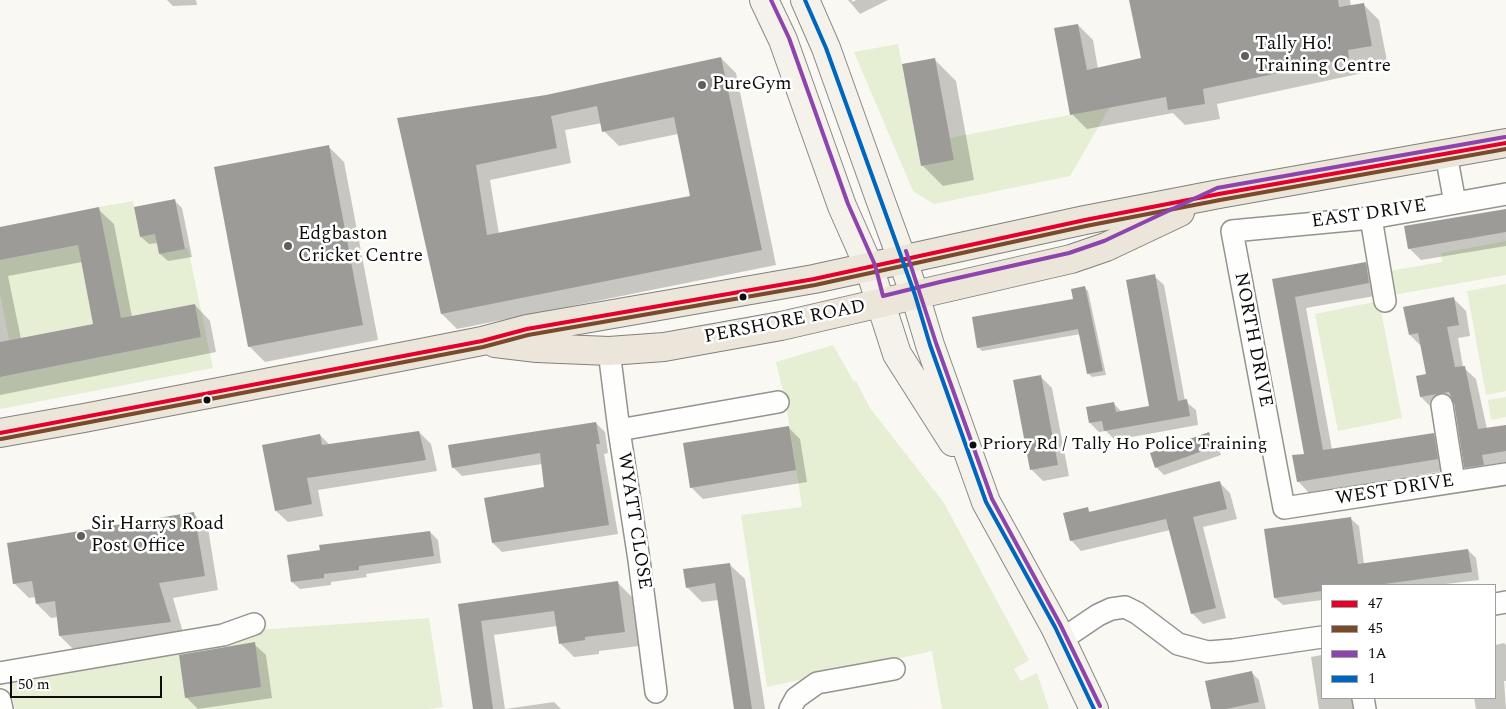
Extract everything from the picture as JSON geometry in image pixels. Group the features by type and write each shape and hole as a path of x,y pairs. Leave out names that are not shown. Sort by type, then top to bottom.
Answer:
{"main road":[{"path":"764,0 783,40 842,206 868,267 897,354 979,484"},
{"path":"805,0 826,48 902,258 930,346 986,502 1061,640 1094,709"},
{"name":"PERSHORE ROAD","path":"0,433 482,341 527,329 814,279 902,258 1220,194 1506,143"},
{"name":"PERSHORE ROAD","path":"482,341 537,348 609,351 664,347 781,326 1071,259 1106,247 1220,194"}],"street":[{"path":"1446,154 1455,203"},
{"name":"EAST DRIVE","path":"1232,231 1372,218 1506,194"},
{"path":"1372,218 1385,301"},
{"name":"NORTH DRIVE","path":"1232,231 1284,508"},
{"name":"WYATT CLOSE","path":"609,351 656,692"},
{"path":"619,430 778,402"},
{"path":"1442,405 1454,482"},
{"name":"WEST DRIVE","path":"1284,508 1506,474"},
{"path":"1061,640 1111,608 1125,607 1137,613 1178,644 1208,652 1321,637"},
{"path":"0,673 223,635 254,624"},
{"path":"790,709 796,698 817,683 894,669"},
{"path":"0,700 2,709"}],"green space":[{"path":"898,44 921,166 954,160 950,138 1110,107 1070,176 934,204 913,191 854,52"},
{"path":"133,201 140,237 155,234 159,254 188,248 213,368 0,409 0,377 201,337 195,304 121,318 99,207"},
{"path":"1506,241 1506,275 1393,295 1389,271 1442,262 1441,253"},
{"path":"78,245 93,324 9,340 0,293 0,260"},
{"path":"1506,284 1506,391 1486,395 1467,291"},
{"path":"1379,301 1402,418 1338,431 1315,314"},
{"path":"833,345 854,382 856,381 870,408 944,503 1029,660 1014,669 1021,681 1037,673 1049,709 942,709 932,651 767,687 741,515 802,507 786,404 776,362"},
{"path":"1506,397 1506,417 1491,420 1488,400"},
{"path":"429,618 443,707 428,709 15,709 7,672 255,630"}],"building":[{"name":"Tally Ho! Training Centre","path":"1129,0 1338,0 1339,7 1364,3 1372,46 1348,50 1349,58 1203,89 1205,104 1168,110 1166,97 1070,115 1054,28 1078,24 1087,70 1141,58"},
{"path":"721,57 762,250 441,314 397,118 546,95","holes":["597,106 602,132 674,117 690,196 487,235 476,165 557,148 551,116"]},
{"path":"935,58 954,160 921,166 902,64"},
{"name":"Edgbaston Cricket Centre","path":"329,145 363,325 248,347 214,167"},
{"path":"175,199 185,249 159,254 155,234 140,237 134,207"},
{"path":"99,207 121,318 195,304 201,337 0,377 0,342 93,324 78,245 0,260 0,227"},
{"path":"1506,209 1506,232 1408,249 1404,226"},
{"path":"1366,262 1369,283 1295,297 1323,450 1434,433 1438,459 1297,482 1292,455 1304,454 1272,279"},
{"path":"1155,274 1178,401 1187,399 1190,416 1104,431 1102,421 1089,423 1086,407 1114,402 1116,412 1149,406 1126,280"},
{"path":"1085,286 1103,371 1087,374 1078,329 977,348 972,317 1073,299 1071,289"},
{"path":"1454,297 1459,325 1447,327 1455,367 1465,366 1478,429 1506,425 1506,451 1482,455 1484,465 1464,468 1454,403 1449,392 1420,397 1416,376 1426,374 1418,333 1409,335 1403,307"},
{"path":"1041,375 1058,465 1030,470 1013,380"},
{"path":"596,422 600,444 596,444 609,525 492,543 484,498 544,487 540,453 452,468 448,445"},
{"path":"789,426 796,470 690,488 683,443"},
{"path":"419,431 426,460 307,478 312,504 275,511 262,445 320,434 322,445"},
{"path":"1209,432 1214,447 1155,468 1150,453"},
{"path":"1220,481 1227,509 1193,517 1216,608 1191,614 1166,519 1070,541 1063,513 1088,507 1089,512"},
{"path":"194,512 205,576 159,583 171,622 59,636 55,601 36,604 32,581 13,584 7,543"},
{"path":"1351,517 1358,564 1468,549 1472,572 1384,584 1321,584 1321,591 1274,598 1264,529"},
{"path":"430,531 434,556 359,566 359,570 324,574 324,578 291,582 287,555 320,550 319,545"},
{"path":"730,563 752,709 734,709 715,583 686,588 683,569"},
{"path":"618,581 625,632 585,637 585,640 559,644 554,611 481,621 493,709 473,709 458,604"},
{"path":"255,642 261,687 185,698 179,655"},
{"path":"1252,671 1259,702 1226,709 1211,709 1205,681"}],"transit line":[{"name":"1A","path":"771,0 789,38 848,204 875,265 883,296 1069,253 1104,241 1217,188 1505,137"},
{"name":"1","path":"805,0 826,48 915,295 930,345 986,502 1055,627 1094,709"},
{"name":"47","path":"0,433 482,341 527,329 814,279 1085,220 1219,194 1506,143"},
{"name":"45","path":"1,439 483,347 528,335 815,285 1086,226 1220,200 1506,149"},
{"name":"1A","path":"906,251 936,343 992,499 1060,624 1100,706"}],"place":[{"name":"Tally Ho! Training Centre","path":"1245,56"},
{"name":"PureGym","path":"702,85"},
{"name":"Edgbaston Cricket Centre","path":"288,246"},
{"name":"Priory Rd / Tally Ho Police Training","path":"973,445"},
{"name":"Sir Harrys Road Post Office","path":"81,536"}]}
